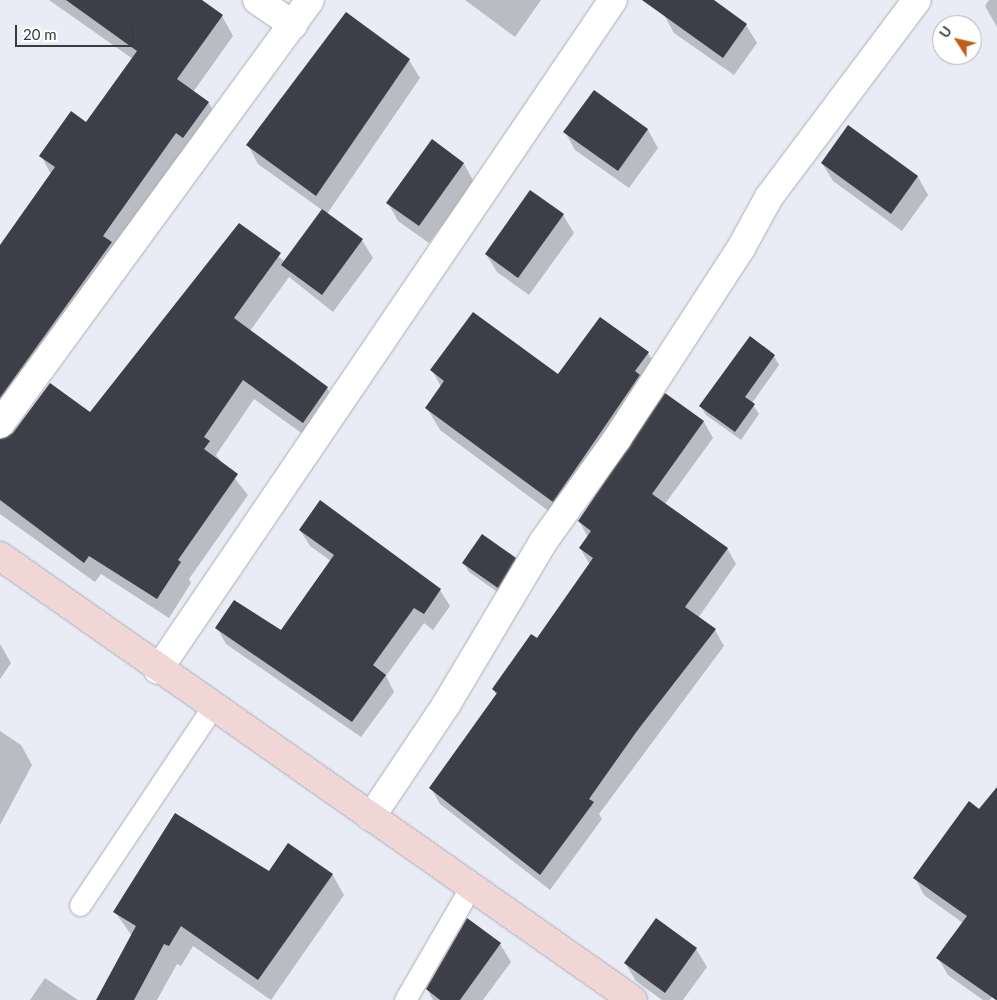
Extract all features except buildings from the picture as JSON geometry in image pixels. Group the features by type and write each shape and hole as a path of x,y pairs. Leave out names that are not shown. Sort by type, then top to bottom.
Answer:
{"street":[{"path":"257,0 293,24"},
{"path":"0,424 310,0"},
{"path":"158,670 612,0"},
{"path":"372,817 446,705 543,542 617,439 741,248 769,197 917,0"},
{"path":"0,556 158,670 471,886 628,998"}],"lane":[{"path":"80,905 212,708"},
{"path":"406,1000 471,886"}]}
